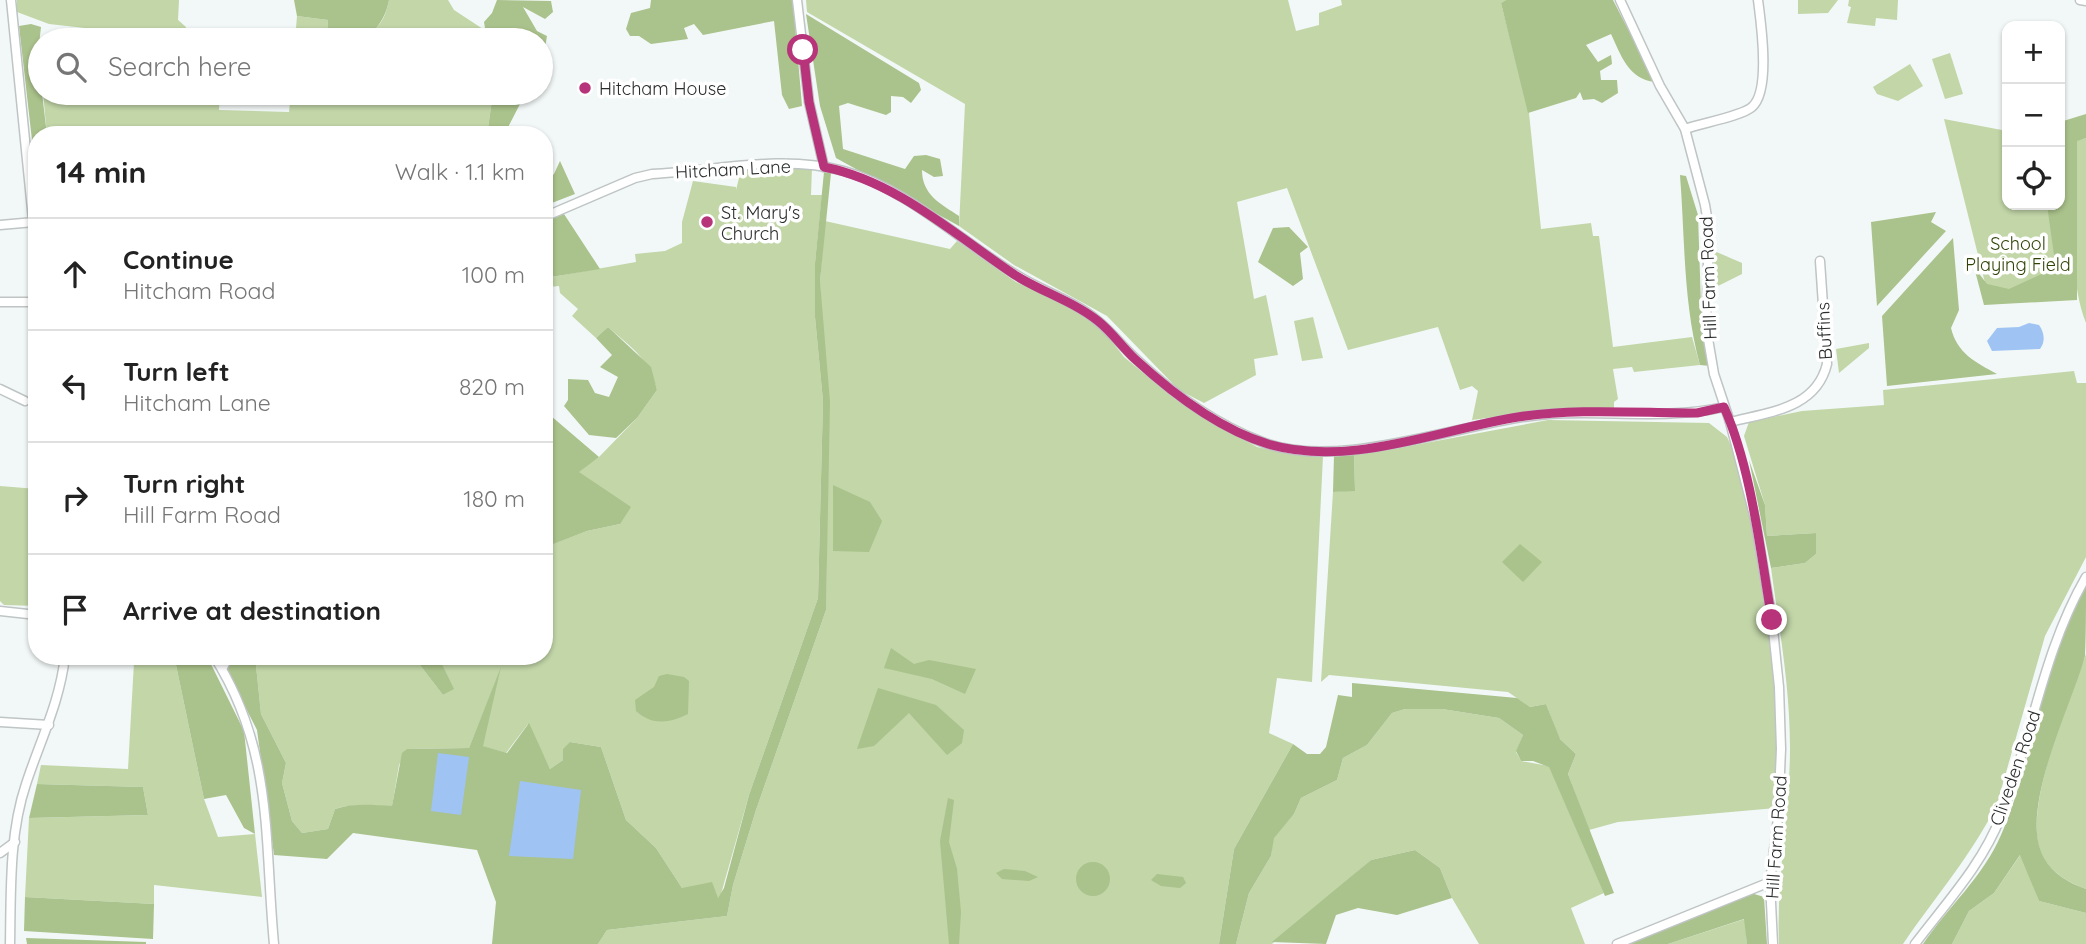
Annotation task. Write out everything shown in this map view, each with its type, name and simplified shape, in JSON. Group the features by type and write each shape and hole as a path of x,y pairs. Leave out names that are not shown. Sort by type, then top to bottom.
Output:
{"street":[{"path":"11,0 28,164"},
{"path":"797,0 809,102 824,167"},
{"name":"Hill Farm Road","path":"1620,0 1660,86 1685,130 1706,205 1709,229 1706,327 1724,407 1755,519 1772,620 1779,687 1779,804 1770,882 1773,944"},
{"path":"1685,130 1740,113 1753,107 1760,96 1762,40 1758,0"},
{"path":"2080,0 2086,1"},
{"name":"Hitcham Lane","path":"553,213 635,178 652,174 712,171 764,164 824,167 845,171 877,184 954,232 1018,277 1077,306 1099,322 1134,358 1175,393 1228,425 1272,445 1336,451 1368,448 1518,417 1697,413 1724,407"},
{"path":"0,225 28,223"},
{"name":"Buffins","path":"1730,422 1802,400 1814,393 1823,380 1827,365 1820,261"},
{"path":"0,302 28,302"},
{"path":"0,389 25,401"},
{"name":"Cliveden Road","path":"1915,944 1969,874 2000,817 2055,639 2086,577"},
{"path":"0,611 28,614"},
{"path":"10,944 13,860 25,786 50,725 64,665"},
{"path":"220,665 256,752 266,805 267,868 274,944"},
{"path":"222,669 224,665"},
{"path":"0,722 50,725"},
{"path":"13,860 0,854 15,842"},
{"path":"1617,944 1770,882"}],"green space":[{"path":"17,0 179,0 178,20 186,27 85,28 49,24 17,12"},
{"path":"294,0 389,0 376,28 327,28 328,20 297,16"},
{"path":"389,0 448,0 454,10 481,28 375,28 385,15"},
{"path":"497,0 551,1 553,12 545,19 523,7 535,28 485,28 484,22 492,13"},
{"path":"651,0 793,0 802,106 789,109 782,95 774,21 703,35 694,24 684,28 688,39 651,44 639,36 630,36 626,29 631,13 650,8"},
{"path":"806,0 1288,0 1296,31 1319,25 1319,13 1342,5 1341,0 1506,0 1501,3 1529,113 1541,229 1591,223 1593,236 1599,236 1613,347 1692,337 1700,365 1634,372 1632,367 1613,369 1618,399 1614,402 1614,410 1526,413 1472,420 1478,391 1472,386 1460,390 1438,327 1348,350 1287,188 1237,202 1254,299 1266,295 1278,355 1254,359 1256,375 1204,403 1179,390 1107,316 1014,265 959,226 965,104 807,12"},
{"path":"1506,0 1613,0 1655,82 1632,71 1622,58 1611,34 1586,45 1598,62 1611,55 1612,64 1600,71 1601,80 1617,80 1618,93 1602,103 1594,99 1583,100 1580,92 1576,98 1528,113 1501,3"},
{"path":"1798,0 1838,0 1828,13 1798,14"},
{"path":"1849,0 1898,0 1897,20 1876,18 1875,26 1847,23 1851,7 1848,6"},
{"path":"806,14 919,83 921,90 911,103 903,97 891,96 891,112 886,115 848,103 839,106 843,149 905,169 914,156 926,155 940,159 943,176 934,177 922,170 923,179 934,198 959,216 959,226 836,158 820,106"},
{"path":"297,16 328,20 327,28 296,28"},
{"path":"31,24 41,27 28,28 28,105 19,26"},
{"path":"1950,53 1963,94 1945,99 1932,59"},
{"path":"1910,64 1923,86 1898,101 1877,94 1873,87"},
{"path":"28,105 43,105 46,126 30,126"},
{"path":"44,105 219,105 219,110 289,112 290,105 491,105 488,126 46,126"},
{"path":"491,105 519,105 509,126 488,126"},
{"path":"2086,114 2086,138 2077,141 2077,300 1984,305 1974,267 1987,284 2009,289 2046,272 2055,262 2048,210 2065,210 2065,120"},
{"name":"School Playing Field","path":"1944,119 2002,130 2002,210 2048,210 2065,285 1989,299"},
{"path":"2086,138 2086,323 2076,281 2073,233 2077,140"},
{"path":"560,161 575,194 553,203 554,174"},
{"path":"764,166 812,167 811,195 822,195 815,263 815,317 823,401 818,598 749,795 721,894 718,898 682,888 656,848 626,820 601,747 570,742 563,760 550,769 528,724 506,753 482,746 499,674 469,748 407,749 399,765 392,807 356,805 335,809 328,829 302,833 292,821 282,783 286,763 261,714 256,665 420,665 443,695 453,689 442,665 553,665 553,544 587,531 620,524 578,471 599,457 637,418 657,390 644,361 608,327 596,338 572,316 578,309 560,293 559,286 553,287 553,277 636,262 635,254 665,251 682,243 682,222 693,181 736,187 736,190 741,170"},
{"path":"824,172 831,173 820,281 830,402 826,610 756,810 733,885 727,916 607,930 598,944 492,944 496,902 477,850 353,833 327,859 274,855 257,730 226,669 228,665 256,665 261,714 286,763 282,783 292,821 302,833 328,829 335,809 356,805 392,806 402,753 407,749 469,748 501,667 483,746 507,753 529,723 550,769 563,760 563,749 570,742 601,747 626,820 656,848 682,888 712,882 718,898 724,888 749,795 818,598 823,401 815,317 815,263"},
{"path":"1680,175 1686,176 1698,215 1702,335 1710,366 1700,365 1690,318"},
{"path":"1936,212 1931,222 1946,231 1877,306 1871,222"},
{"path":"564,214 600,269 553,277 553,218"},
{"path":"825,221 950,249 957,241 1016,282 1067,305 1103,330 1124,357 1175,399 1257,447 1289,454 1323,456 1312,682 1277,678 1269,733 1293,744 1234,849 1219,944 598,944 607,930 727,916 733,885 756,810 826,610 827,493 820,281"},
{"path":"1289,227 1308,247 1300,253 1303,279 1293,286 1258,262 1273,228"},
{"path":"1953,238 1959,310 1951,328 1958,344 1968,356 1997,374 1887,386 1882,316"},
{"path":"1712,250 1742,263 1742,274 1712,289 1710,288"},
{"path":"1313,317 1323,358 1302,361 1294,321"},
{"path":"608,327 651,367 657,390 637,418 616,438 589,435 564,406 568,400 568,379 588,380 595,393 609,397 618,377 600,367 612,355 596,338"},
{"path":"1869,343 1869,348 1839,373 1836,349"},
{"path":"2074,371 2077,383 2086,383 2086,557 2045,636 1997,804 1965,858 1903,944 1779,944 1779,895 1788,797 1790,725 1771,568 1805,563 1816,554 1816,533 1767,536 1765,505 1744,436 1749,422 1802,411 1884,405 1883,390"},
{"path":"553,418 599,457 579,472 631,507 620,524 587,531 553,544"},
{"path":"1548,420 1709,423 1727,437 1738,461 1765,583 1776,706 1776,808 1618,822 1589,830 1568,774 1576,754 1559,738 1546,704 1530,707 1508,692 1329,675 1321,682 1333,492 1355,490 1354,452 1388,450"},
{"path":"1354,452 1355,491 1333,492 1334,455"},
{"path":"1749,460 1765,505 1767,536 1816,533 1816,554 1805,563 1771,568"},
{"path":"833,485 870,502 882,521 869,552 833,551"},
{"path":"0,486 28,488 28,606 4,605 0,601"},
{"path":"1520,544 1542,562 1523,582 1502,562"},
{"path":"2086,587 2085,656 2042,786 2037,814 2037,838 2044,858 2052,869 2086,889 2086,913 2039,901 2020,855 1994,893 1969,911 1952,944 1923,944 1985,865 2001,835 2023,773 2059,646"},
{"path":"891,648 914,664 929,660 976,669 965,694 932,679 884,668"},
{"path":"2086,654 2086,889 2056,873 2043,857 2037,838 2037,813 2050,756"},
{"path":"134,665 176,665 204,799 218,837 255,834 262,897 154,885 154,904 25,897 29,818 148,815 143,787 37,784 41,765 128,769"},
{"path":"176,665 211,665 244,731 255,834 244,828 226,795 204,799"},
{"path":"420,665 442,665 454,689 443,695"},
{"path":"667,674 684,677 689,681 688,714 661,722 642,716 636,711 635,700 654,687 659,676"},
{"path":"1352,683 1517,698 1530,707 1546,704 1560,739 1576,754 1568,774 1614,893 1605,896 1549,767 1533,761 1521,761 1516,751 1523,735 1499,718 1442,709 1405,709 1392,713 1367,745 1343,758 1337,780 1301,798 1294,814 1274,838 1271,856 1249,893 1236,944 1219,944 1234,849 1293,744 1307,754 1320,754 1326,747 1338,695 1352,697"},
{"path":"878,688 936,705 964,730 962,743 947,755 909,713 874,746 857,749"},
{"path":"1405,709 1442,709 1499,718 1523,735 1516,752 1521,761 1549,766 1604,893 1571,908 1585,944 1479,944 1452,898 1440,868 1415,850 1371,860 1272,944 1236,944 1249,893 1271,856 1273,838 1294,814 1301,798 1337,780 1343,758 1367,745 1392,713"},
{"path":"37,784 143,787 148,815 29,818"},
{"path":"948,798 954,800 949,842 957,869 961,912 959,944 949,944 940,841"},
{"path":"1415,850 1440,868 1452,898 1397,915 1358,908 1336,915 1326,944 1272,942 1371,860"},
{"path":"2021,854 2039,901 2086,913 2086,944 1952,944 1969,911 1994,893"},
{"path":"1093,862 1105,867 1110,879 1105,891 1093,896 1081,891 1076,879 1081,867"},
{"path":"1004,869 1025,871 1038,877 1029,881 1002,879 996,873"},
{"path":"1157,874 1183,877 1186,883 1180,888 1161,886 1151,880"},
{"path":"1751,893 1764,897 1767,944 1747,944 1744,919 1668,944 1629,944"},
{"path":"25,897 154,904 153,939 24,931"},
{"path":"1745,919 1747,944 1668,944"},
{"path":"26,938 146,942 146,944 27,944"}],"water":[{"path":"2029,323 2039,325 2042,331 2044,340 2040,349 1992,351 1987,341 1997,328 2019,327"},
{"path":"438,753 469,757 461,815 431,811"},
{"path":"520,781 581,790 573,859 509,856"}],"place":[{"name":"Hitcham House","path":"585,88"},
{"name":"St. Mary's Church","path":"707,222"}],"route":[{"path":"803,50 809,102 824,167 845,171 877,184 954,232 1018,277 1077,306 1099,322 1134,358 1175,393 1261,442 1282,447 1336,451 1389,445 1518,417 1551,414 1697,413 1724,407 1755,519 1772,620"}]}
